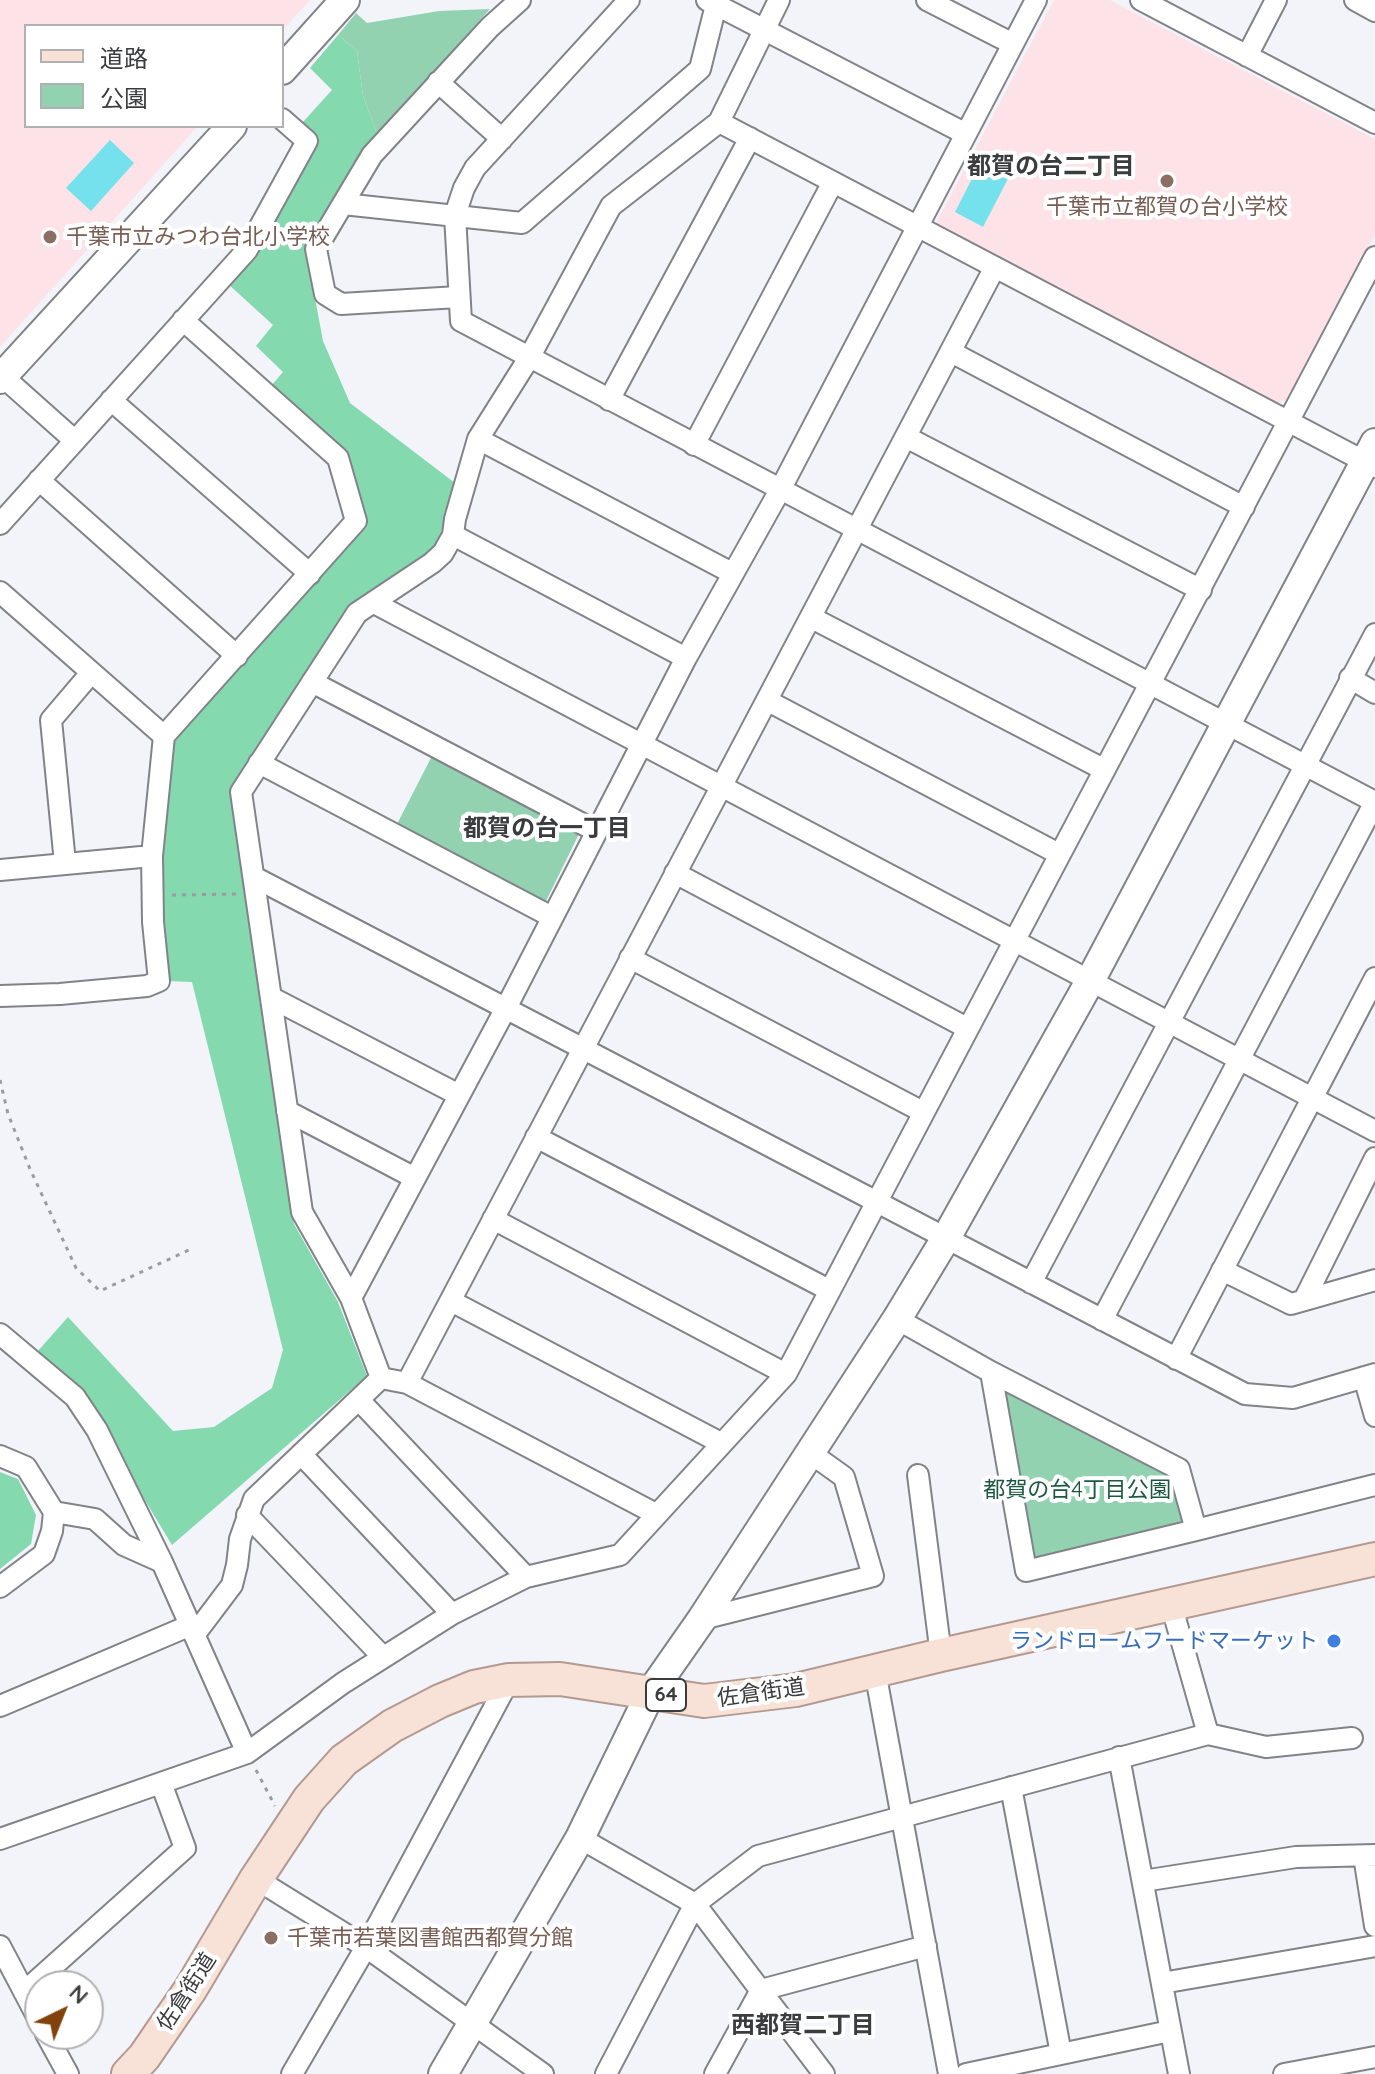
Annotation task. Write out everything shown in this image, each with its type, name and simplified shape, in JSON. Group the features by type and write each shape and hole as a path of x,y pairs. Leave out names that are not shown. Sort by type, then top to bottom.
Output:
{"main road":[{"name":"佐倉街道","path":"128,2074 144,2057 190,1990 256,1879 309,1799 344,1760 392,1726 440,1701 474,1687 509,1680 560,1679 704,1701 745,1698 796,1690 1375,1559"}],"street":[{"path":"284,68 345,0"},
{"path":"458,297 341,304 325,294 316,249 372,155 490,27 520,0"},
{"path":"629,0 475,168 464,188 455,215 461,321 1375,802 1102,1320"},
{"path":"381,1378 351,1298 302,1212 241,792 357,613 443,553 453,535 478,439 529,358 611,206 719,122 779,0"},
{"path":"927,0 1013,44"},
{"path":"351,1298 506,1008 686,658 780,490 1036,0"},
{"path":"1141,0 1375,123"},
{"path":"1247,56 1276,0"},
{"path":"1355,0 1375,11"},
{"path":"343,204 522,223 700,69 711,2 966,134"},
{"path":"438,82 502,139"},
{"path":"0,524 247,250 307,141 284,121"},
{"path":"443,2074 580,1838 651,1692 897,1319 946,1238 1090,981 1226,723 1372,457 1289,421 719,122"},
{"path":"74,440 1,376 230,128"},
{"path":"609,400 750,138"},
{"path":"694,445 833,182"},
{"path":"0,1839 247,1753 383,1657 452,1614 526,1577 620,1555 786,1374 1375,257"},
{"path":"407,1383 995,267"},
{"path":"0,996 147,986 159,981 152,856 164,736 356,521 338,458 183,320"},
{"path":"951,352 1244,507"},
{"path":"111,400 310,574"},
{"path":"906,437 1201,590"},
{"path":"478,439 732,573"},
{"path":"39,480 237,656"},
{"path":"453,535 686,658"},
{"path":"0,592 164,736"},
{"path":"374,603 1375,1131"},
{"path":"812,618 1103,769"},
{"path":"1031,1283 1375,634"},
{"path":"65,863 51,720 91,673"},
{"path":"1350,678 1375,693"},
{"path":"312,682 596,831"},
{"path":"768,701 1059,854"},
{"path":"259,763 552,917"},
{"path":"0,870 152,856"},
{"path":"675,873 967,1028"},
{"path":"255,885 584,1047 1245,1394 1293,1398 1369,1376 1375,1416"},
{"path":"630,958 923,1112"},
{"path":"1176,1359 1375,978"},
{"path":"272,998 459,1095"},
{"path":"287,1111 415,1178"},
{"path":"536,1137 829,1290"},
{"path":"1304,1300 1375,1158"},
{"path":"493,1219 786,1374"},
{"path":"1222,1270 1291,1304 1375,1280"},
{"path":"451,1301 721,1443"},
{"path":"897,1319 991,1372 1179,1469 1196,1530"},
{"path":"0,1334 75,1397 97,1430 162,1562 247,1753"},
{"path":"991,1372 1026,1571 1375,1485"},
{"path":"381,1378 407,1383 656,1514"},
{"path":"0,1706 193,1630 232,1585 247,1515 254,1499 381,1378"},
{"path":"359,1400 526,1577"},
{"path":"702,1619 873,1576 844,1477 809,1452"},
{"path":"301,1454 452,1614"},
{"path":"0,1456 26,1467 54,1512 52,1531 44,1554 0,1587"},
{"path":"918,1475 941,1655"},
{"path":"54,1512 95,1519 124,1545 162,1562"},
{"path":"247,1515 383,1657"},
{"path":"1171,1604 1208,1734"},
{"path":"875,1671 949,2074"},
{"path":"292,2074 366,1947 509,1680"},
{"path":"606,2074 695,1904 758,1856 1208,1734 1266,1747 1352,1738"},
{"path":"1119,1757 1179,2074"},
{"path":"49,1970 185,1848 161,1783"},
{"path":"1011,1787 1061,2054"},
{"path":"580,1838 695,1904 824,2074"},
{"path":"1143,1881 1296,1857 1370,1855 1375,1926"},
{"path":"256,1879 366,1947 538,2072"},
{"path":"0,1946 24,1992"},
{"path":"715,2074 761,1990 926,1946"},
{"path":"1162,1983 1375,1946"},
{"path":"966,2074 1170,2031"},
{"path":"55,2050 68,2074"},
{"path":"1286,2074 1375,2057"}],"path":[{"path":"153,895 255,885"},
{"path":"0,1080 8,1114 30,1169 76,1268 100,1291 189,1250"},
{"path":"247,1753 289,1830"}],"shaded area":[{"name":"千葉市立みつわ台北小学校","path":"0,0 310,0 284,29 284,24 24,24 24,128 196,128 0,347"},
{"name":"千葉市立都賀の台小学校","path":"1054,0 1110,0 1375,139 1375,235 1288,399 1278,403 936,223"}],"green space":[{"path":"490,9 377,134 363,96 357,51 338,35 356,13 367,23 439,11"},
{"path":"338,35 357,51 363,96 377,134 353,165 306,250 323,341 350,403 455,483 437,547 352,608 230,790 294,1224 338,1302 367,1376 172,1545 82,1396 37,1352 68,1317 173,1431 214,1427 272,1388 283,1350 192,982 166,981 159,857 171,741 364,523 346,453 271,386 283,372 256,346 273,325 227,283 253,254 316,137 302,123 332,90 310,68"},
{"path":"433,754 580,832 544,905 395,828"},
{"name":"都賀の台4丁目公園","path":"1012,1389 1173,1474 1182,1518 1178,1528 1039,1559 1028,1551 999,1395"},
{"path":"0,1472 18,1479 36,1515 31,1544 0,1569"}],"water":[{"path":"110,140 134,163 91,211 66,188"},
{"path":"983,157 1012,171 983,227 955,212"}],"place":[{"name":"千葉市立都賀の台小学校","path":"1167,181"},
{"name":"千葉市立みつわ台北小学校","path":"50,237"},
{"name":"ランドロームフードマーケット","path":"1334,1641"},
{"name":"千葉市若葉図書館西都賀分館","path":"271,1938"}],"district":[{"name":"都賀の台二丁目","path":"1051,167"},
{"name":"都賀の台一丁目","path":"547,829"},
{"name":"西都賀二丁目","path":"803,2026"}]}
